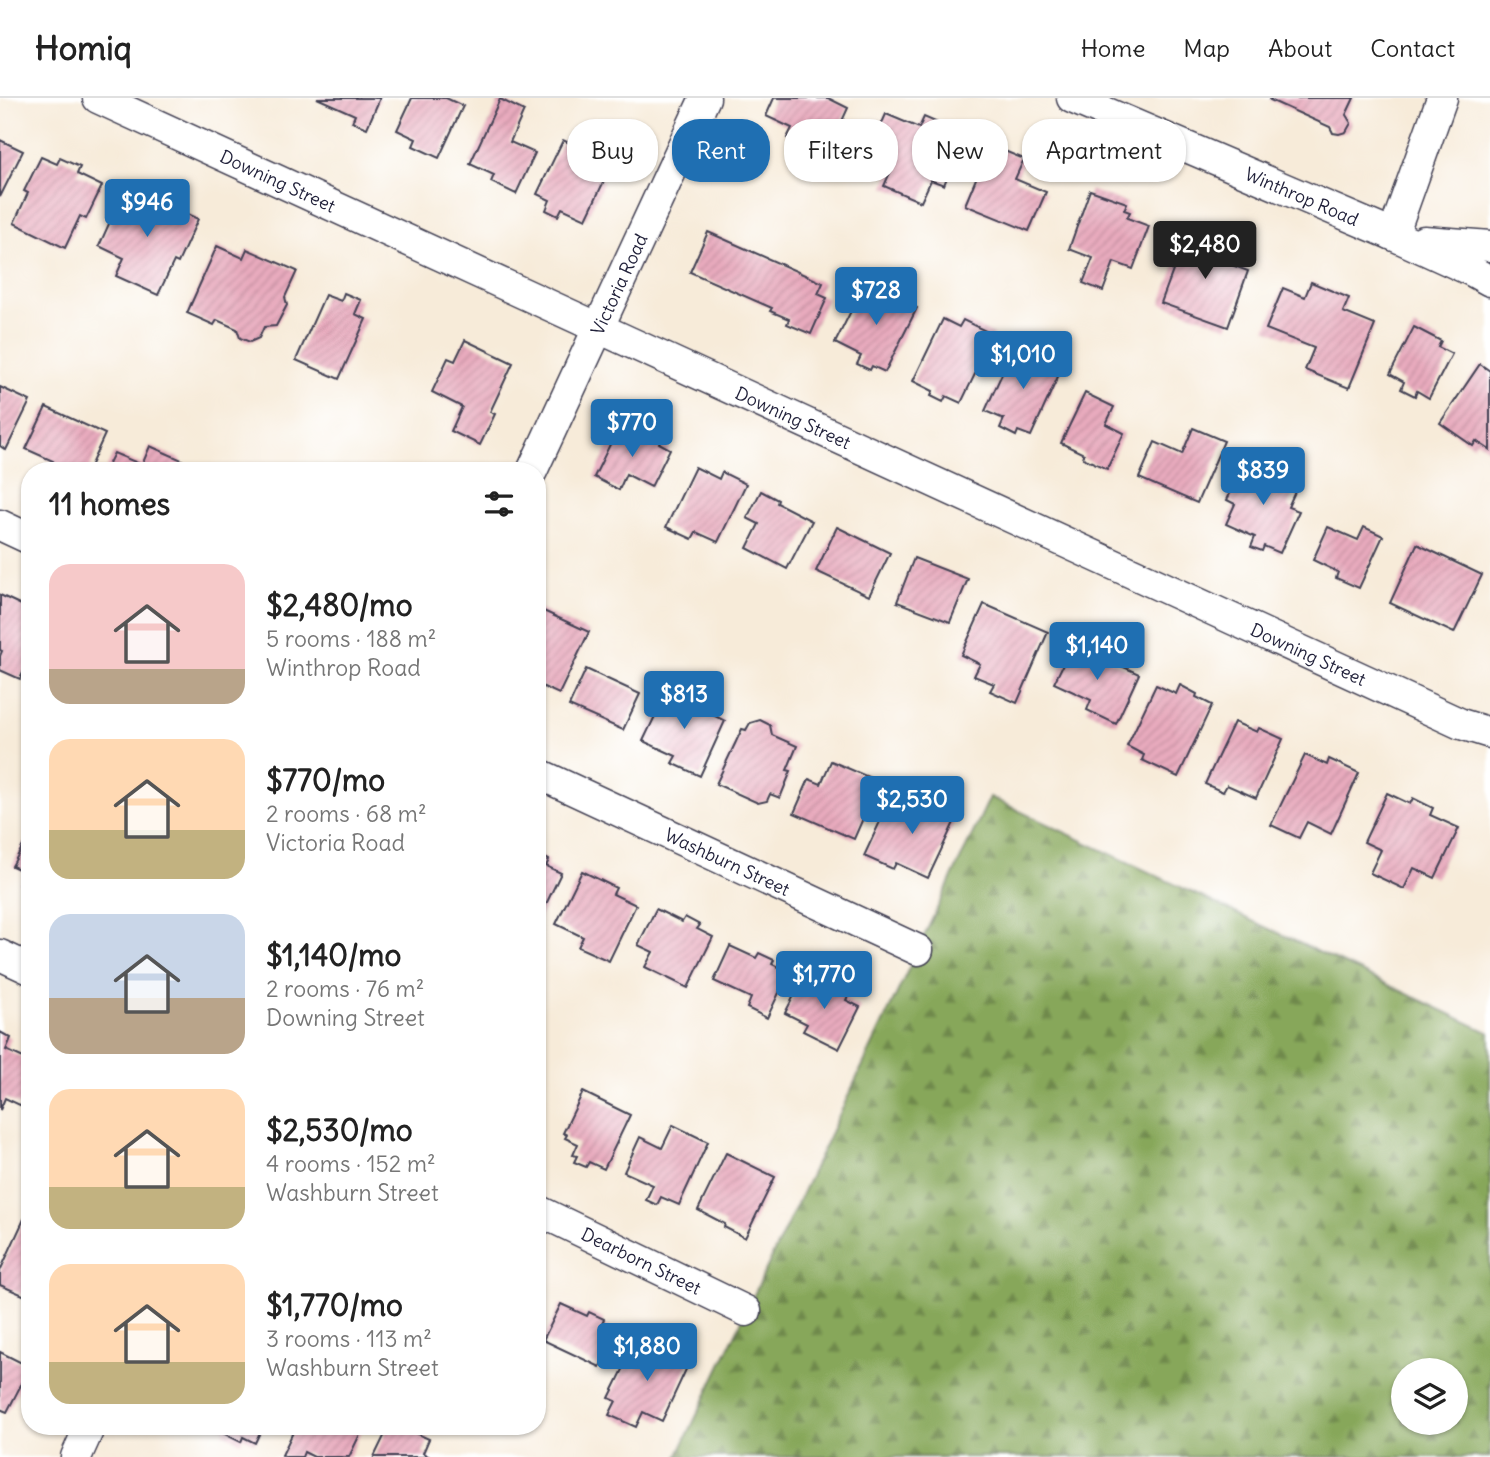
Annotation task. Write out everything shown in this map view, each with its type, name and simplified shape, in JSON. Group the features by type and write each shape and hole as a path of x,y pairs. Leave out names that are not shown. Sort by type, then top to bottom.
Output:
{"street":[{"name":"Downing Street","path":"98,98 1461,724 1490,733"},
{"name":"Victoria Road","path":"536,462 705,98"},
{"name":"Winthrop Road","path":"1072,98 1400,237 1490,281"},
{"path":"1443,98 1400,237 1490,246"},
{"path":"0,525 21,535"},
{"name":"Washburn Street","path":"546,777 918,950"},
{"path":"0,955 21,965"},
{"name":"Dearborn Street","path":"546,1214 746,1311"},
{"path":"76,1457 86,1435"}],"green space":[{"path":"990,797 1490,1033 1490,1457 677,1457"}],"building":[{"path":"317,98 380,98 367,128 352,122 355,115"},
{"path":"412,98 446,98 463,106 439,158 413,146 416,139 397,130"},
{"path":"774,98 828,98 848,108 843,119 784,119 784,124 766,116"},
{"path":"1354,98 1346,115 1351,123 1346,132 1333,133 1330,127 1270,100"},
{"path":"500,99 524,111 510,142 535,153 516,194 491,182 494,175 470,164"},
{"path":"886,114 898,119 884,119"},
{"path":"898,119 912,125 912,182 930,182 921,202 884,186 886,182 898,182"},
{"path":"0,140 23,151 0,197"},
{"path":"563,140 567,142 567,182 604,182 586,219 562,208 558,216 546,210 550,200 537,194"},
{"path":"1008,152 1022,158 1015,179 1046,192 1029,231 965,205 975,182 1008,182"},
{"path":"41,157 57,164 60,158 80,167 77,174 102,186 86,219 80,216 65,248 14,223 28,193 24,191"},
{"path":"126,186 198,219 178,263 174,261 158,295 116,276 124,258 99,246"},
{"path":"1090,190 1127,203 1124,210 1130,212 1127,218 1149,226 1133,269 1114,262 1103,291 1083,283 1093,258 1069,249"},
{"path":"708,232 823,283 818,294 827,298 811,334 787,324 789,319 770,311 772,308 690,272"},
{"path":"1187,233 1227,247 1224,256 1236,260 1234,266 1248,271 1228,327 1161,303"},
{"path":"217,246 243,258 247,249 297,271 285,297 287,305 276,326 264,327 259,338 250,342 240,338 237,329 217,320 214,325 187,313"},
{"path":"1311,282 1349,298 1343,312 1375,325 1349,388 1305,370 1314,348 1266,329 1283,288 1305,297"},
{"path":"865,283 917,308 885,372 872,366 870,370 857,364 861,356 835,343"},
{"path":"344,293 361,300 355,314 366,319 339,379 296,360 325,295 341,301"},
{"path":"943,319 959,327 963,320 994,335 961,403 946,396 943,402 931,396 933,391 913,381"},
{"path":"1414,327 1441,341 1438,347 1452,354 1429,398 1417,391 1415,396 1401,389 1404,382 1390,374"},
{"path":"465,340 513,363 490,412 495,414 480,445 451,431 462,407 432,392 448,358 455,361"},
{"path":"1016,343 1039,354 1037,359 1061,370 1031,436 1018,431 1016,436 1000,428 1004,419 985,411"},
{"path":"1480,364 1490,371 1490,450 1476,441 1473,446 1440,423"},
{"path":"0,387 30,401 6,450 0,446"},
{"path":"1085,393 1114,407 1106,424 1124,433 1107,469 1083,458 1084,454 1061,443"},
{"path":"46,407 105,434 92,462 53,462 26,449"},
{"path":"618,428 640,439 645,429 662,437 659,443 670,449 651,487 626,474 619,490 594,477"},
{"path":"1193,428 1224,441 1197,503 1139,478 1155,442 1182,454"},
{"path":"150,446 182,460 181,462 143,462"},
{"path":"114,453 135,462 110,462"},
{"path":"1244,463 1260,470 1261,466 1299,483 1288,507 1299,511 1280,553 1264,546 1262,551 1251,547 1255,537 1226,524 1235,504 1227,500"},
{"path":"695,467 719,479 722,472 746,484 718,542 696,532 692,539 666,527"},
{"path":"761,491 778,500 777,503 812,521 787,569 747,548 759,524 747,518"},
{"path":"837,527 890,553 869,596 816,571"},
{"path":"1328,527 1358,540 1364,527 1383,536 1359,588 1336,578 1338,572 1313,560"},
{"path":"1417,544 1482,575 1454,633 1390,603"},
{"path":"914,558 968,579 950,622 897,602"},
{"path":"0,595 21,605 20,679 0,670"},
{"path":"984,604 1048,632 1017,703 990,691 994,684 974,676 980,664 961,655"},
{"path":"546,612 589,632 559,694 546,688"},
{"path":"1073,644 1139,674 1116,724 1087,710 1091,700 1054,683"},
{"path":"586,669 640,694 623,730 569,706"},
{"path":"1156,685 1176,694 1180,685 1212,705 1178,777 1142,760 1144,755 1127,746"},
{"path":"669,687 693,699 691,704 725,721 700,776 672,763 676,756 643,741"},
{"path":"760,720 770,725 772,735 797,746 780,798 770,794 767,801 758,803 716,784 742,729 746,730 750,723"},
{"path":"1234,722 1257,732 1259,728 1283,739 1256,798 1227,785 1223,792 1205,784"},
{"path":"1305,755 1327,765 1329,759 1359,773 1331,834 1307,822 1299,838 1271,825"},
{"path":"831,761 873,779 862,804 868,807 854,839 794,813 809,779 821,784"},
{"path":"1387,793 1410,804 1413,798 1433,808 1430,815 1459,828 1435,878 1414,868 1404,889 1370,873 1381,850 1364,842"},
{"path":"901,796 922,806 925,799 958,814 928,878 896,863 893,869 864,856 884,813 891,816"},
{"path":"21,850 21,870 12,866"},
{"path":"546,866 561,873 546,904"},
{"path":"582,871 616,888 613,894 636,905 609,961 578,947 583,937 556,924"},
{"path":"656,909 682,922 685,917 700,925 697,929 713,937 688,988 645,967 653,952 638,945"},
{"path":"730,946 756,958 759,953 774,960 772,964 789,972 767,1018 747,1008 751,998 714,981"},
{"path":"803,978 829,991 834,982 851,990 846,1000 860,1007 839,1049 803,1031 807,1024 785,1013"},
{"path":"0,1032 11,1038 6,1050 21,1057 21,1106 5,1098 0,1110"},
{"path":"583,1092 630,1115 604,1169 589,1162 586,1167 574,1162 577,1156 573,1155 578,1144 565,1138 567,1135 563,1133"},
{"path":"673,1125 708,1142 679,1205 661,1197 657,1205 646,1200 653,1185 624,1172 640,1137 662,1148"},
{"path":"726,1153 775,1177 745,1238 698,1210"},
{"path":"21,1226 21,1294 0,1285 0,1271"},
{"path":"561,1304 587,1316 589,1312 604,1319 602,1324 617,1331 600,1367 546,1341 546,1334"},
{"path":"639,1337 657,1346 659,1342 677,1351 674,1356 689,1363 662,1421 643,1412 636,1427 609,1415 616,1401 609,1398"},
{"path":"0,1352 21,1362 21,1385 7,1412 0,1409"},
{"path":"227,1435 259,1435 255,1443 243,1437 241,1442"},
{"path":"292,1435 360,1435 349,1457 314,1457 304,1452 302,1457 282,1455"},
{"path":"385,1435 420,1435 429,1439 423,1453 430,1457 374,1457"}]}
